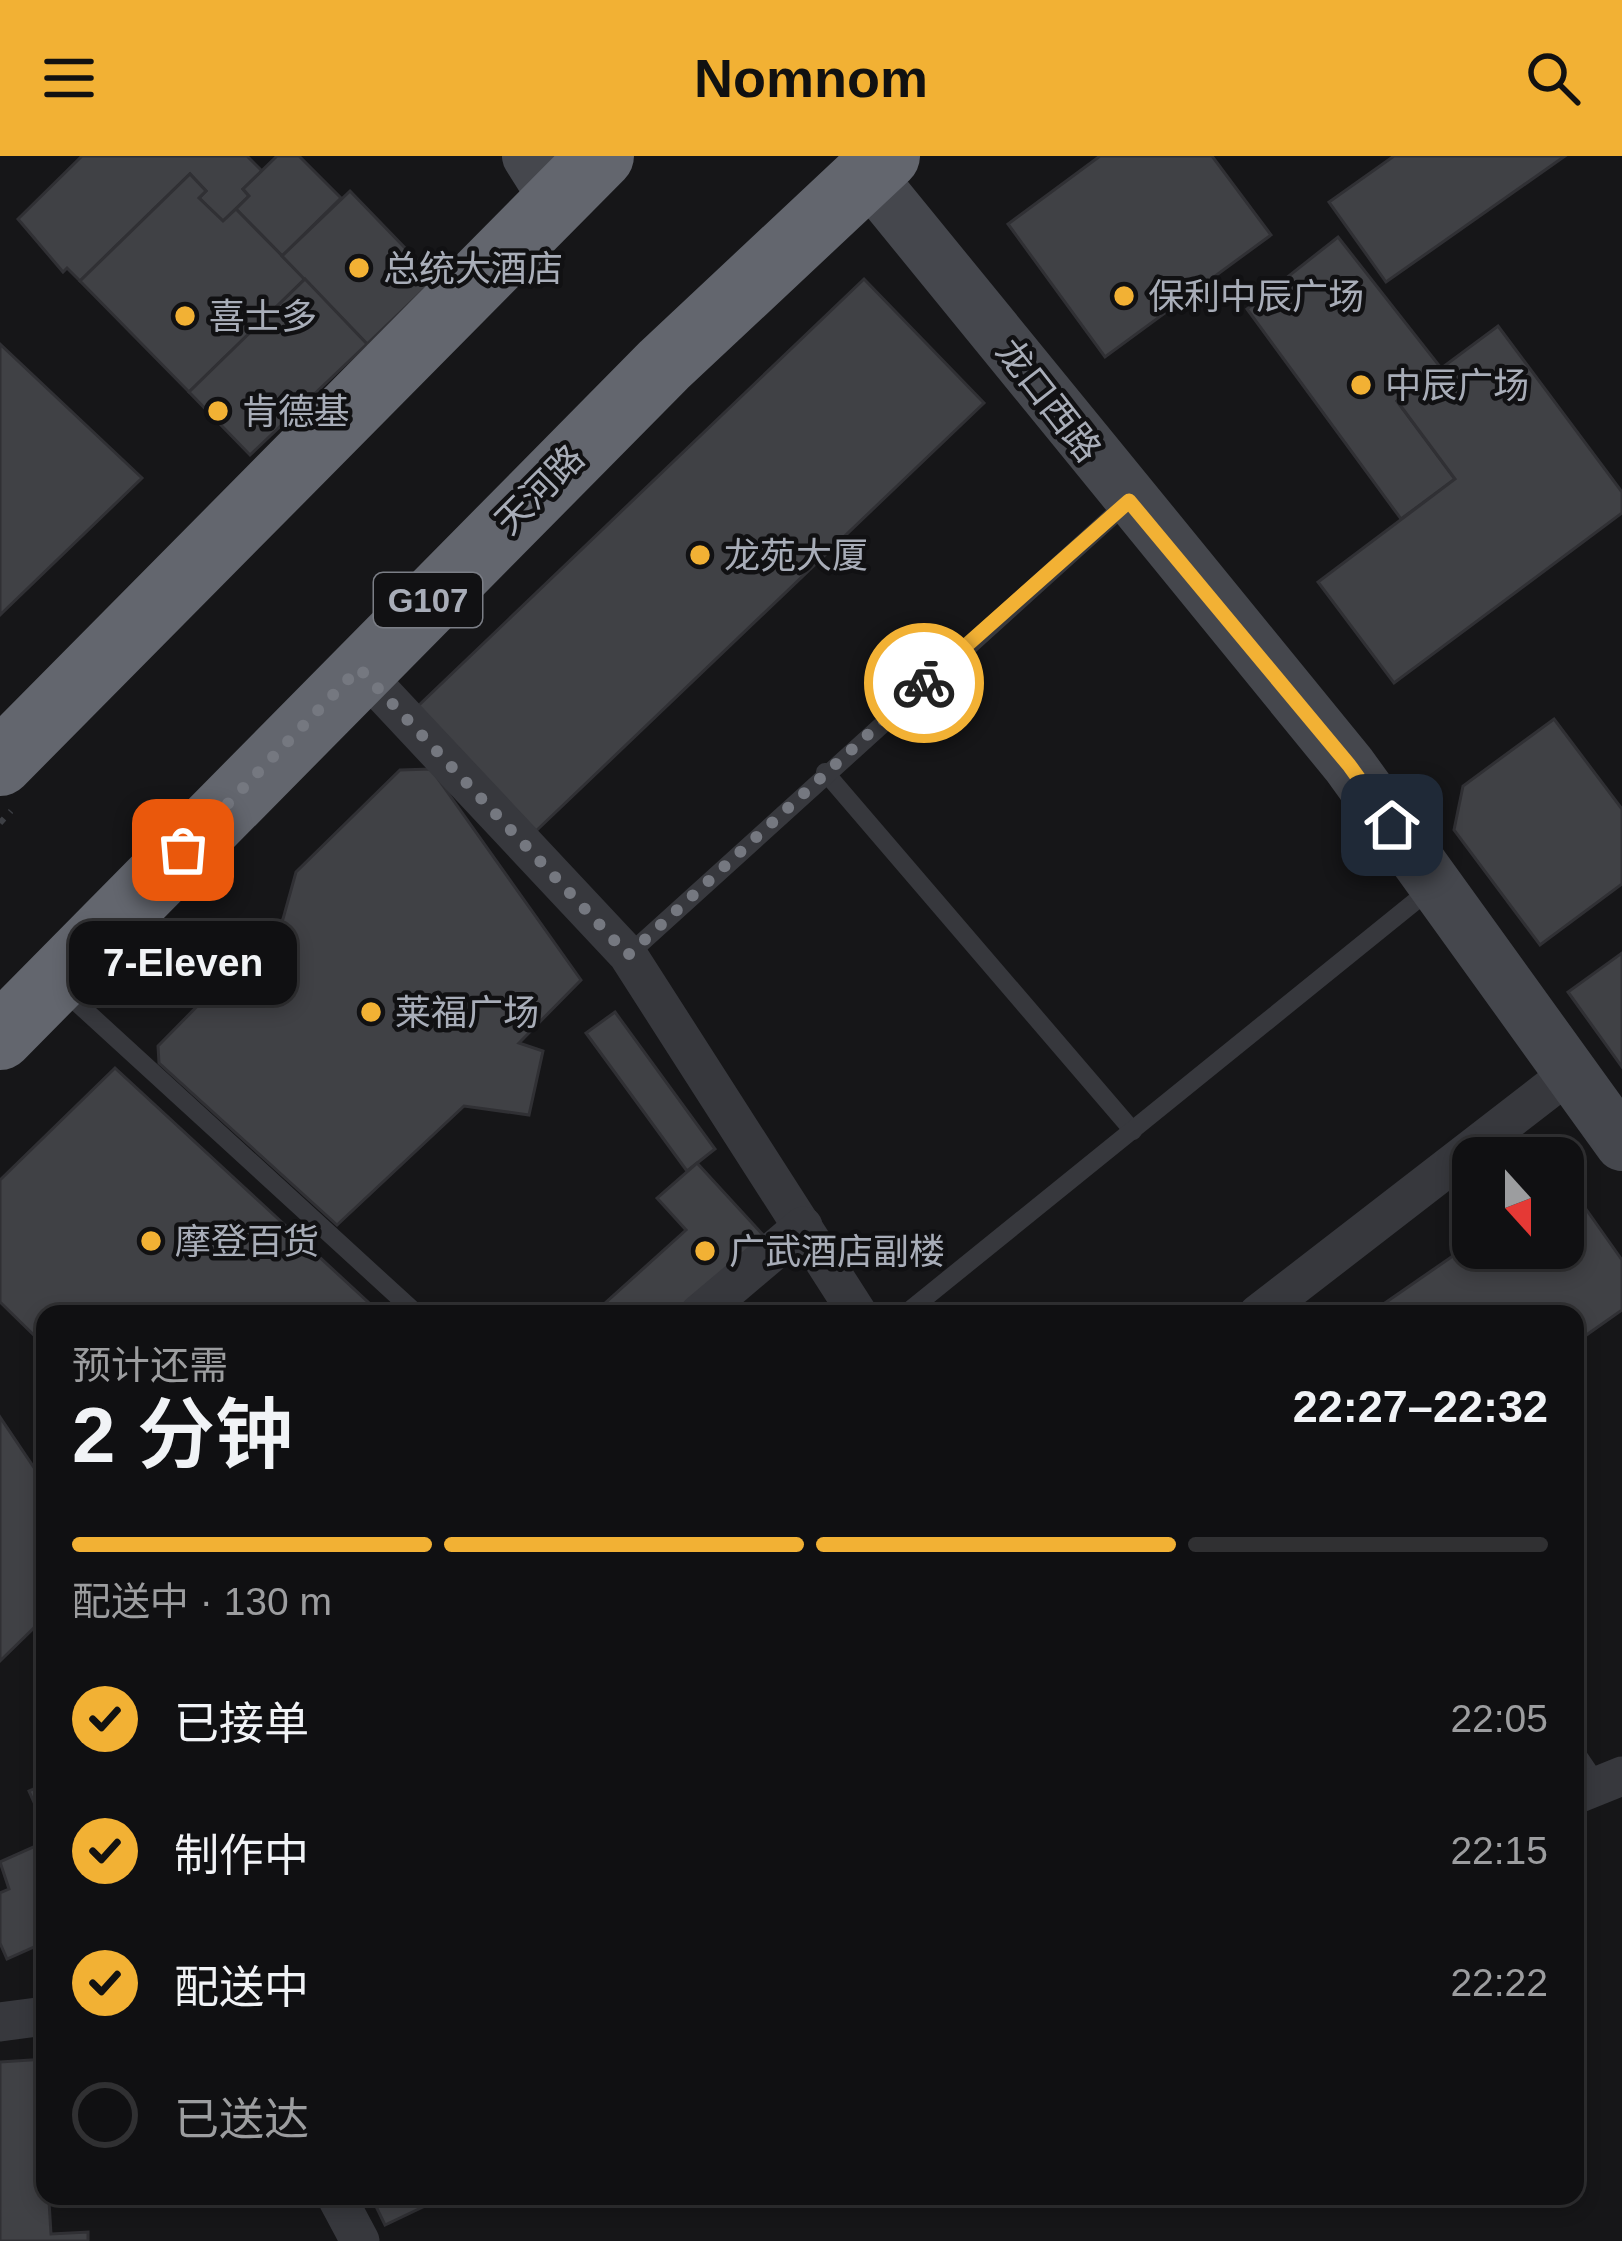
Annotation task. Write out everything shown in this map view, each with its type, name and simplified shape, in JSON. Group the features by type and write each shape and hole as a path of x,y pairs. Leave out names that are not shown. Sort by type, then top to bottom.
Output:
{"highway":[{"name":"天河路","path":"0,1037 359,668 876,164"},
{"path":"0,763 562,170"}],"street":[{"name":"龙口西路","path":"876,164 1129,501 1349,765 1622,1144"},
{"path":"359,668 628,955 852,1305"},
{"path":"1270,1305 1571,1072"},
{"path":"700,1305 803,1226"},
{"path":"0,2022 36,2016"},
{"path":"341,2205 360,2241"}],"lane":[{"path":"628,955 1129,501"},
{"path":"826,772 1132,1131"},
{"path":"916,1305 1434,886"},
{"path":"55,982 407,1305"}],"building":[{"path":"82,156 247,156 262,171 243,189 249,196 223,221 199,198 206,191 190,174 80,281 67,268 63,272 18,219"},
{"path":"277,156 299,156 341,198 282,256 236,209 249,196 243,189"},
{"name":"保利中辰广场","path":"1100,156 1212,156 1271,235 1105,357 1008,224"},
{"path":"1394,156 1565,156 1386,282 1329,202"},
{"path":"190,174 206,191 199,198 223,221 236,209 305,279 189,392 80,281"},
{"name":"总统大酒店","path":"350,191 435,279 367,344 282,256"},
{"name":"中辰广场","path":"1338,237 1441,368 1397,401 1455,479 1401,519 1247,309"},
{"path":"305,279 367,344 250,455 189,392"},
{"name":"龙苑大厦","path":"864,279 984,403 536,831 417,707"},
{"path":"1498,326 1622,492 1622,513 1394,683 1318,582 1455,479 1397,401"},
{"path":"0,344 142,478 0,615"},
{"path":"1554,719 1622,809 1622,884 1540,945 1454,830 1463,786"},
{"name":"莱福广场","path":"431,769 581,980 519,1043 543,1051 529,1115 464,1106 337,1225 159,1063 158,1046 283,919 296,872 400,770"},
{"path":"1622,953 1622,1067 1568,992"},
{"path":"615,1012 715,1149 687,1171 586,1033"},
{"name":"摩登百货","path":"115,1068 371,1305 36,1305 36,1337 0,1302 0,1180"},
{"name":"广武酒店副楼","path":"697,1163 764,1236 687,1305 603,1305 686,1230 657,1198"},
{"path":"1584,1206 1622,1260 1622,1310 1584,1337 1584,1305 1382,1305 1452,1257 1452,1269 1584,1269"},
{"path":"0,1417 36,1471 36,1626 0,1661"},
{"path":"36,1846 36,1946 7,1959 0,1943 0,1893 9,1889 0,1862"},
{"path":"36,2060 36,2205 49,2205 51,2234 88,2232 88,2241 0,2241 0,2062"},
{"path":"375,2205 427,2205 385,2225"}],"way so far":[{"path":"183,850 359,668 628,955 924,683"}],"place":[{"name":"总统大酒店","path":"359,268"},
{"name":"保利中辰广场","path":"1124,296"},
{"name":"喜士多","path":"185,316"},
{"name":"中辰广场","path":"1361,385"},
{"name":"肯德基","path":"218,411"},
{"name":"龙苑大厦","path":"700,555"},
{"name":"7-Eleven","path":"183,850"},
{"name":"莱福广场","path":"371,1012"},
{"name":"摩登百货","path":"151,1241"},
{"name":"广武酒店副楼","path":"705,1251"}],"route":[{"path":"924,683 1129,501 1349,765 1392,825"}]}
